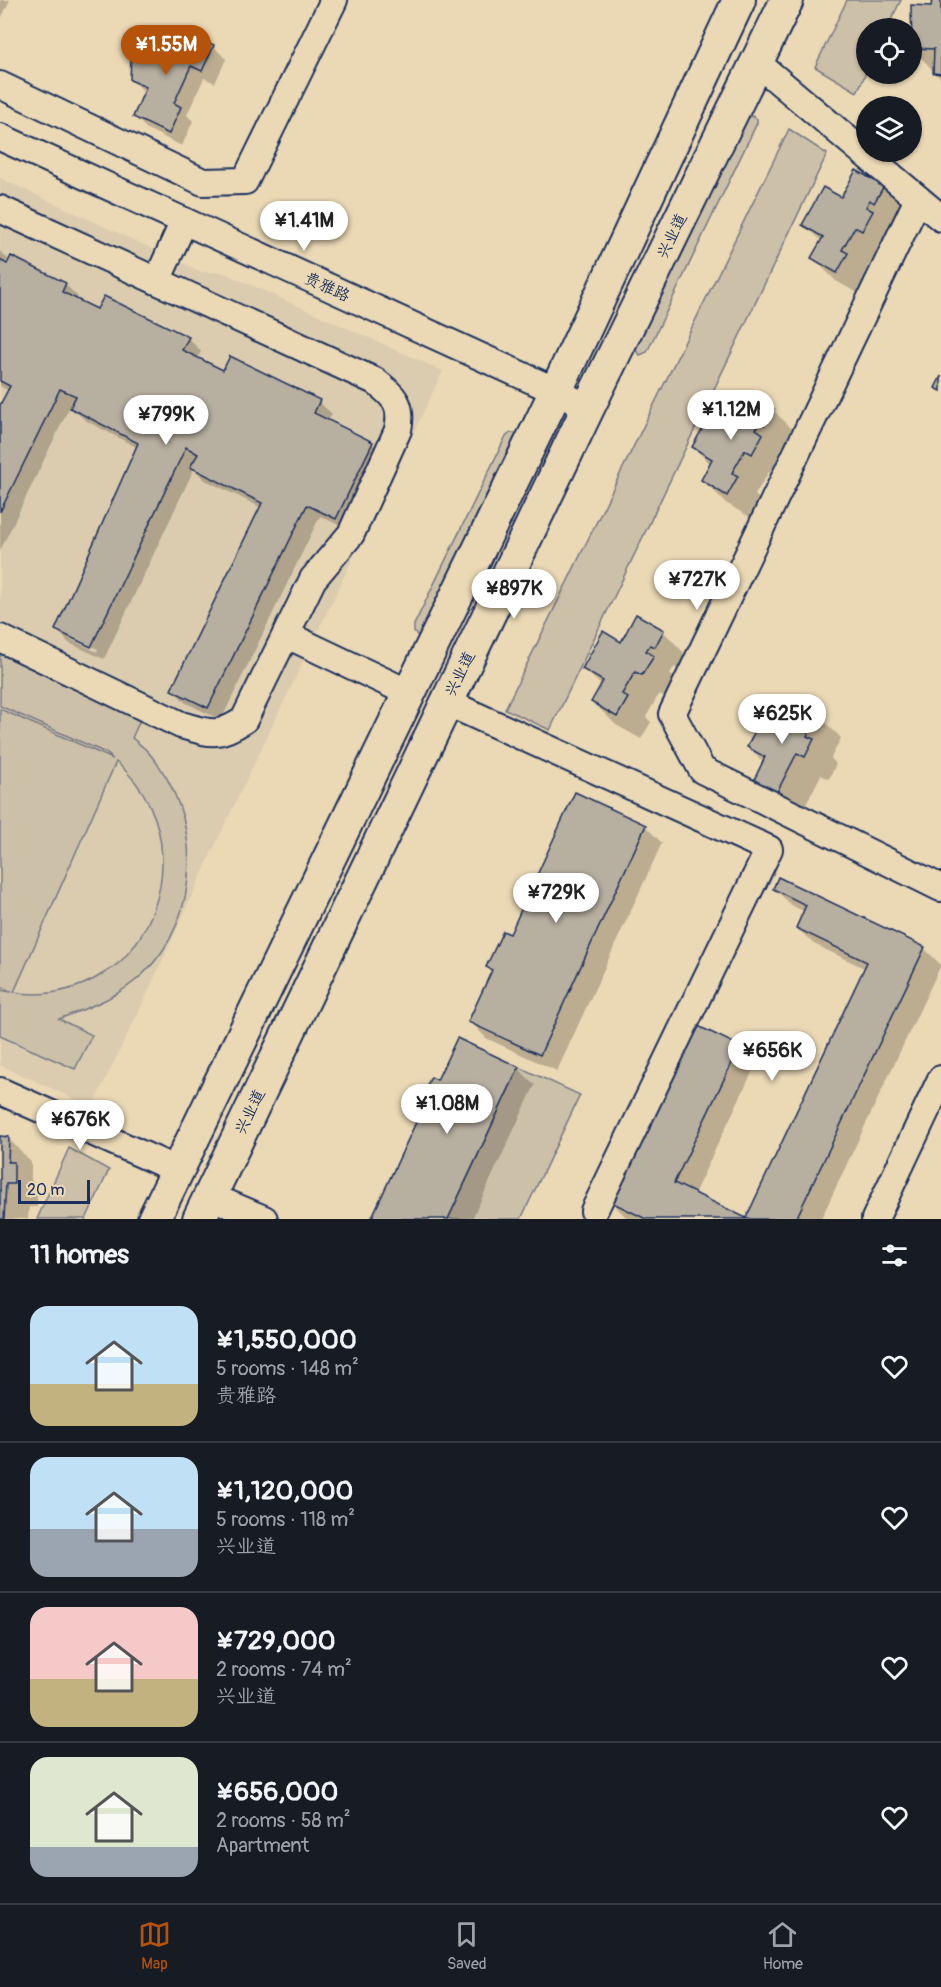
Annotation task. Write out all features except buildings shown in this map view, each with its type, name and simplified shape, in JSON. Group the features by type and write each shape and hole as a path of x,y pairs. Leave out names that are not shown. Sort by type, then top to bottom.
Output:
{"main road":[{"name":"兴业道","path":"204,1207 787,0"},
{"path":"154,1219 556,391 735,2"}],"street":[{"path":"0,85 203,182 245,181 334,0"},
{"path":"756,62 941,218"},
{"name":"贵雅路","path":"0,137 556,391 588,408"},
{"path":"918,199 672,714 702,770 941,888"},
{"path":"0,209 375,381 396,401 400,416 398,430 351,534 313,579 244,720 228,731 211,733 181,725 0,638"},
{"path":"157,281 184,221"},
{"path":"287,635 409,693"},
{"path":"446,702 769,849 594,1210"},
{"path":"874,1219 941,1079"},
{"path":"0,1091 177,1170"},
{"path":"204,1207 264,1219"}],"shaded area":[{"path":"847,0 901,0 892,18 856,18 856,84 861,84 857,92 815,67"},
{"path":"752,116 757,119 757,123 647,352 640,355 636,348 747,118"},
{"path":"789,129 827,154 550,730 505,709"},
{"path":"0,178 202,272 222,272 443,371 92,1107 0,1065"},
{"path":"510,433 515,433 518,437 423,635 418,636 414,632 414,625 505,438"},
{"path":"0,654 140,720 132,738 149,753 167,778 179,806 187,835 189,865 186,895 177,924 163,951 143,974 124,989 104,1001 59,1019 92,1035 75,1069 0,1036 0,990 12,992 0,986 0,709 113,759 106,753 0,706","holes":["116,762 136,782 150,806 159,831 162,858 160,885 153,911 141,936 117,964 85,983 45,994 14,992"]},
{"path":"519,1067 580,1095 521,1219 448,1219"},
{"path":"69,1148 109,1170 86,1219 37,1219"}]}
